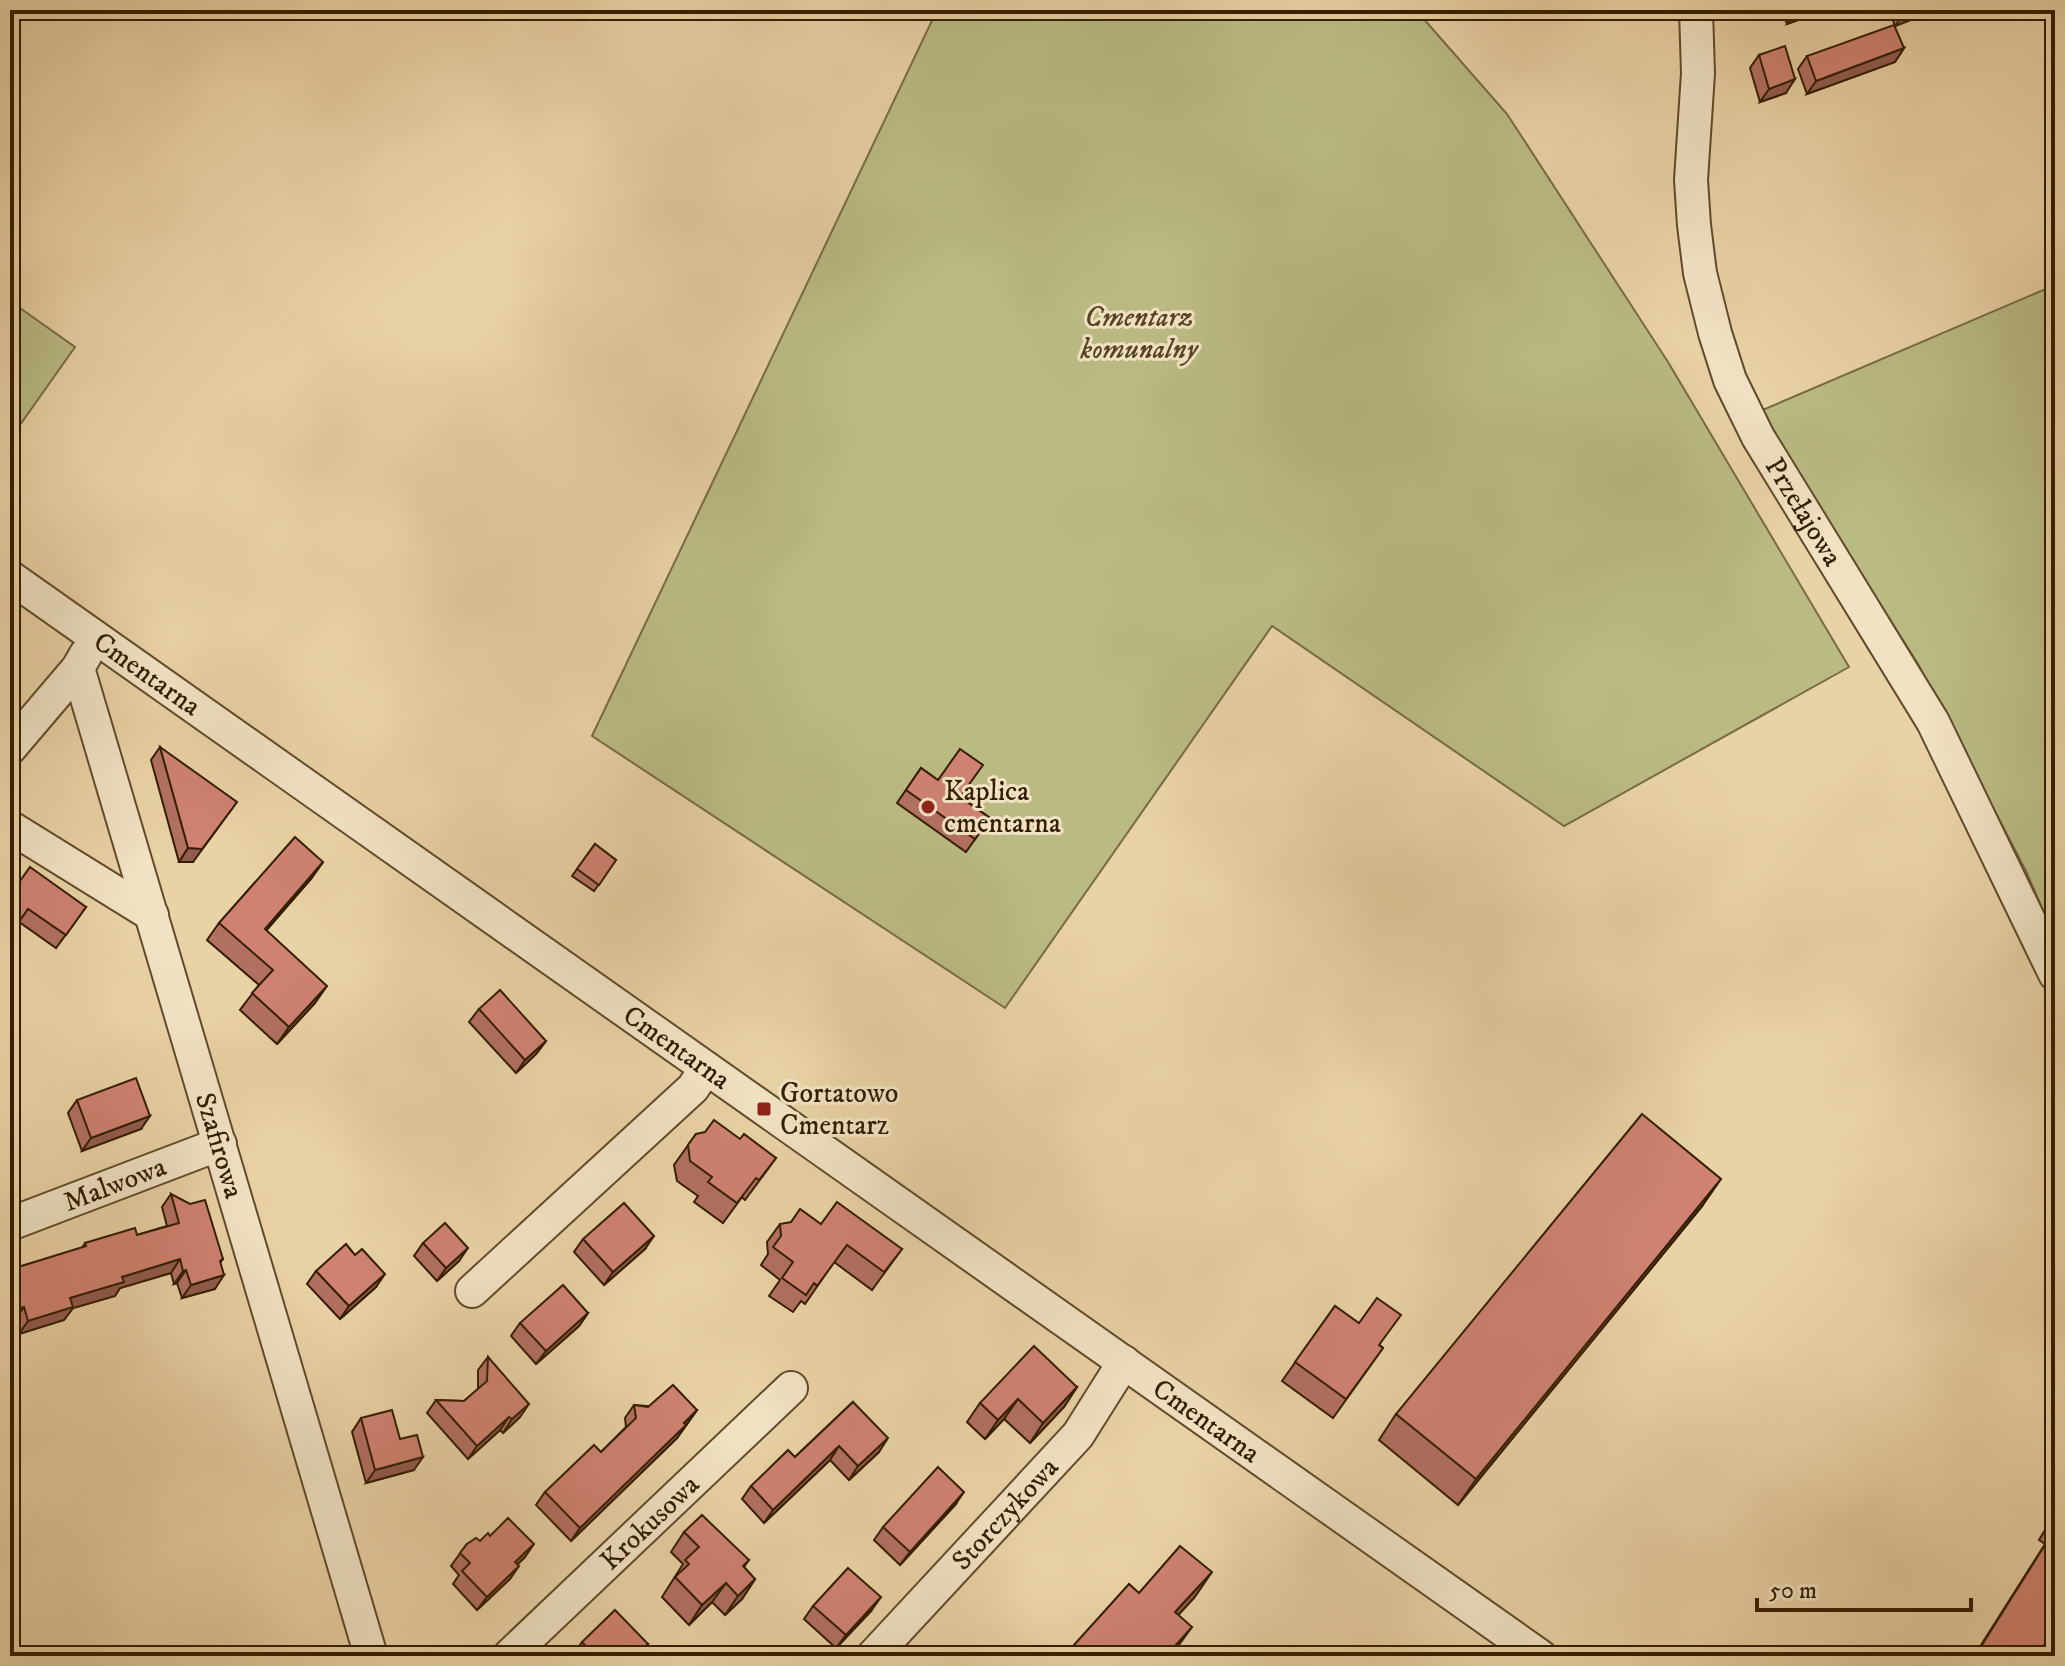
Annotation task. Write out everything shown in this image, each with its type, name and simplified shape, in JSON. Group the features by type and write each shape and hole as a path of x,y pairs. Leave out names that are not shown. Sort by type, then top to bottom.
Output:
{"street":[{"name":"Przełajowa","path":"1696,10 1698,73 1691,180 1694,225 1700,273 1730,380 1758,437 1933,722 2055,974"},
{"name":"Cmentarna","path":"10,577 1540,1656"},
{"path":"10,748 78,668 96,638"},
{"name":"Szafirowa","path":"78,668 371,1656"},
{"path":"10,827 152,915"},
{"path":"472,1291 693,1088 706,1068"},
{"name":"Malwowa","path":"10,1224 220,1144"},
{"name":"Storczykowa","path":"873,1656 1078,1435 1124,1362"},
{"name":"Krokusowa","path":"509,1656 791,1388"}],"green space":[{"name":"Cmentarz komunalny","path":"937,10 1416,10 1507,114 1668,362 1849,667 1564,826 1272,626 1005,1008 592,736"},
{"path":"2055,285 2055,938 2026,871 1918,664 1758,412"},
{"path":"10,301 75,347 10,439"}],"building":[{"path":"1896,10 1925,10 1900,19"},
{"path":"1894,25 1904,48 1816,81 1807,56"},
{"path":"1785,46 1795,79 1769,89 1759,55"},
{"path":"160,747 237,802 202,849 188,848"},
{"path":"960,749 983,765 960,797 990,818 975,839 906,790 921,768 938,780"},
{"path":"295,837 323,862 265,929 327,986 289,1027 252,993 273,970 219,923"},
{"path":"595,844 616,860 599,885 577,869"},
{"path":"30,867 86,907 66,935 28,909 14,929 10,926 10,895"},
{"path":"500,990 546,1041 525,1060 479,1009"},
{"path":"136,1078 150,1116 91,1138 77,1100"},
{"path":"1642,1114 1721,1179 1476,1479 1396,1414"},
{"path":"714,1120 740,1139 744,1134 776,1158 737,1203 708,1182 712,1177 690,1161 688,1145 696,1134 705,1132"},
{"path":"171,1194 190,1204 205,1200 223,1259 220,1261 224,1275 191,1285 180,1259 122,1277 124,1282 70,1298 73,1307 28,1321 24,1307 10,1311 12,1269 135,1228 137,1235 179,1223"},
{"path":"837,1202 902,1249 884,1272 847,1245 817,1286 814,1283 806,1295 782,1278 793,1262 773,1247 781,1236 780,1224 791,1222 800,1209 821,1224"},
{"path":"624,1203 654,1236 613,1272 583,1239"},
{"path":"445,1223 468,1248 446,1268 423,1243"},
{"path":"346,1244 355,1255 362,1249 385,1274 349,1306 316,1271"},
{"path":"563,1285 588,1313 546,1351 520,1323"},
{"path":"1377,1298 1401,1315 1379,1345 1383,1348 1346,1399 1295,1362 1335,1306 1359,1323"},
{"path":"1034,1346 1077,1387 1043,1423 1018,1399 998,1420 980,1403"},
{"path":"488,1357 529,1404 512,1419 509,1417 477,1446 436,1400 464,1401 487,1381"},
{"path":"673,1385 697,1410 684,1423 686,1425 580,1528 545,1492 594,1445 601,1452 636,1418 634,1405 648,1407"},
{"path":"10,1389 17,1411 10,1413"},
{"path":"853,1402 888,1438 858,1466 839,1446 773,1510 751,1486 788,1450 795,1457"},
{"path":"392,1410 400,1439 417,1435 423,1457 375,1470 361,1418"},
{"path":"938,1467 964,1492 910,1552 883,1527"},
{"path":"702,1515 749,1560 743,1566 755,1579 738,1596 726,1583 702,1605 675,1577 689,1564 685,1560 699,1547 684,1532"},
{"path":"508,1518 534,1544 515,1562 519,1566 487,1597 462,1571 470,1563 460,1553 476,1538 480,1541 488,1533 490,1536"},
{"path":"2055,1529 2055,1628 2037,1656 1975,1656"},
{"path":"1180,1546 1212,1572 1175,1612 1192,1627 1166,1656 1064,1656 1129,1584 1139,1593"},
{"path":"848,1568 881,1597 846,1635 813,1606"},
{"path":"615,1610 648,1644 636,1656 592,1656 582,1642"},
{"path":"781,1649 790,1656 774,1656"}],"place":[{"name":"Kaplica cmentarna","path":"928,807"},
{"name":"Gortatowo Cmentarz","path":"764,1109"}]}
